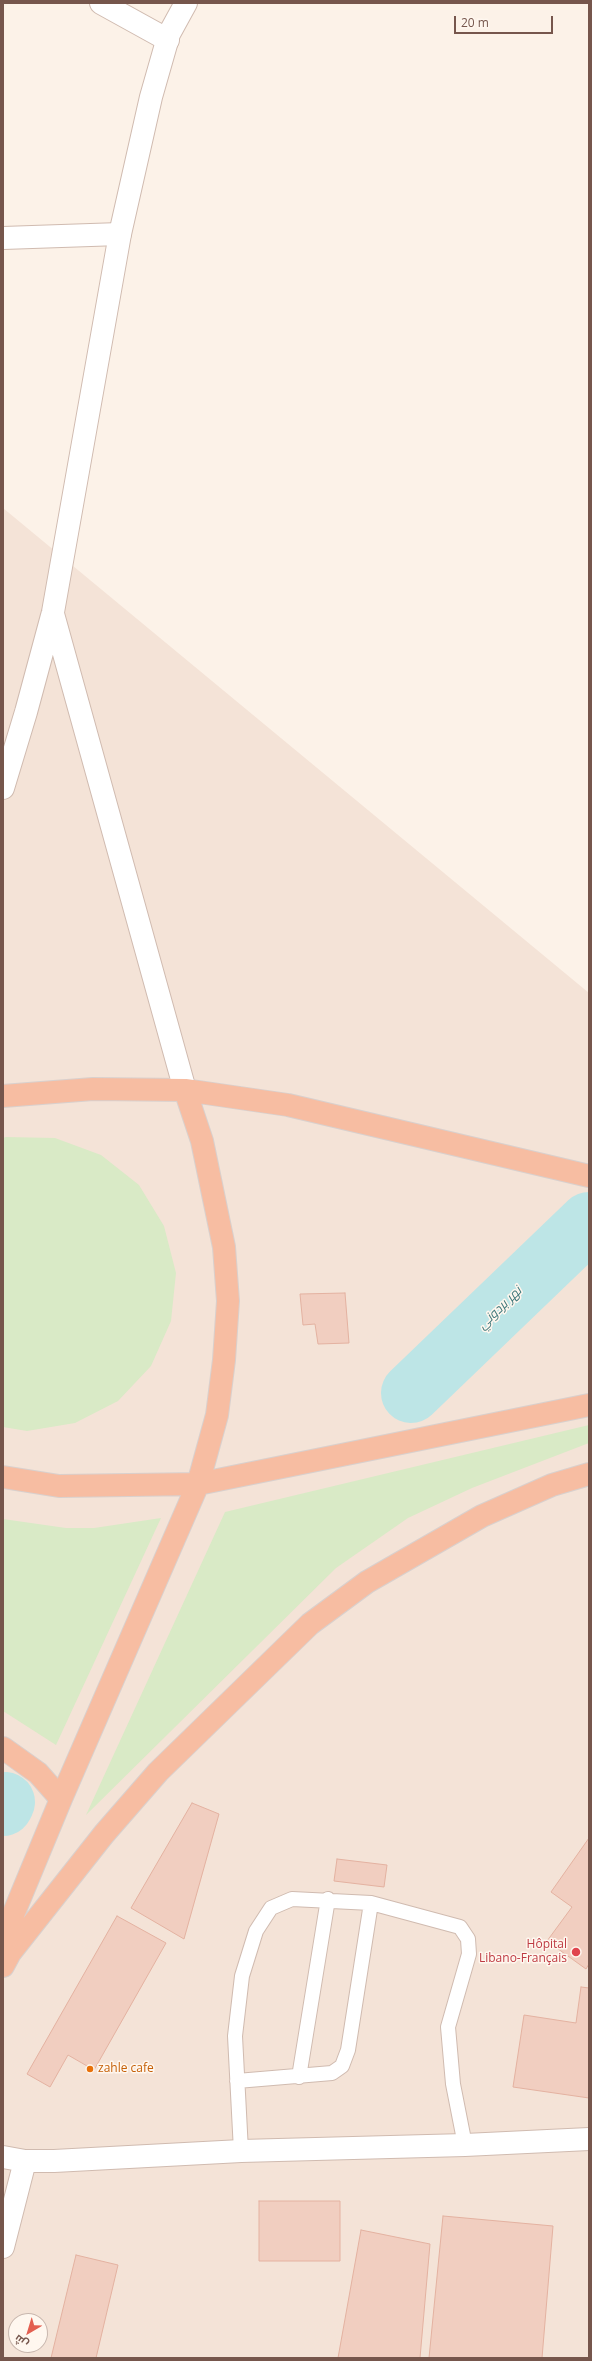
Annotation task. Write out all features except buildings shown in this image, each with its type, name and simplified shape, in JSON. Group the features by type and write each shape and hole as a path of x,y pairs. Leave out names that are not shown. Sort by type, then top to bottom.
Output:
{"highway":[{"path":"3,1096 93,1089 185,1090 288,1105 589,1176"},
{"path":"3,1940 61,1799 198,1484 217,1414 224,1360 228,1301 224,1247 202,1141 185,1090"},
{"path":"3,1477 59,1486 198,1484 589,1405"},
{"path":"3,1966 10,1953 104,1834 158,1772 310,1624 367,1582 482,1516 552,1485 589,1474"},
{"path":"3,1748 38,1773 61,1799"}],"street":[{"path":"101,3 168,40"},
{"path":"3,788 26,712 53,612 120,234 150,97 168,40 186,3"},
{"path":"3,238 120,234"},
{"path":"53,612 185,1090"},
{"path":"3,2247 9,2157 109,2159 241,2152 465,2146 589,2139"}],"lane":[{"path":"241,2152 235,2036 242,1976 256,1932 271,1908 292,1899 328,1899 371,1903 460,1927 468,1939 469,1954 448,2027 453,2084 465,2146"},
{"path":"299,2076 328,1899"},
{"path":"237,2081 332,2073 337,2071 345,2060 371,1903"}],"shaded area":[{"path":"3,508 589,993 589,2358 3,2358"}],"green space":[{"path":"3,1138 55,1138 101,1155 139,1185 164,1226 176,1273 171,1321 151,1366 118,1401 75,1423 27,1431 3,1427"},
{"path":"589,1425 589,1443 472,1488 408,1518 336,1568 86,1815 225,1512"},
{"path":"161,1518 56,1745 3,1711 3,1519 66,1528 94,1528"}],"waterway":[{"name":"نهر بردوني","path":"411,1393 589,1222"},
{"name":"نهر بردوني","path":"3,1806 5,1802"}],"place":[{"name":"Hôpital Libano-Français","path":"576,1952"},
{"name":"zahle cafe","path":"90,2069"}]}
